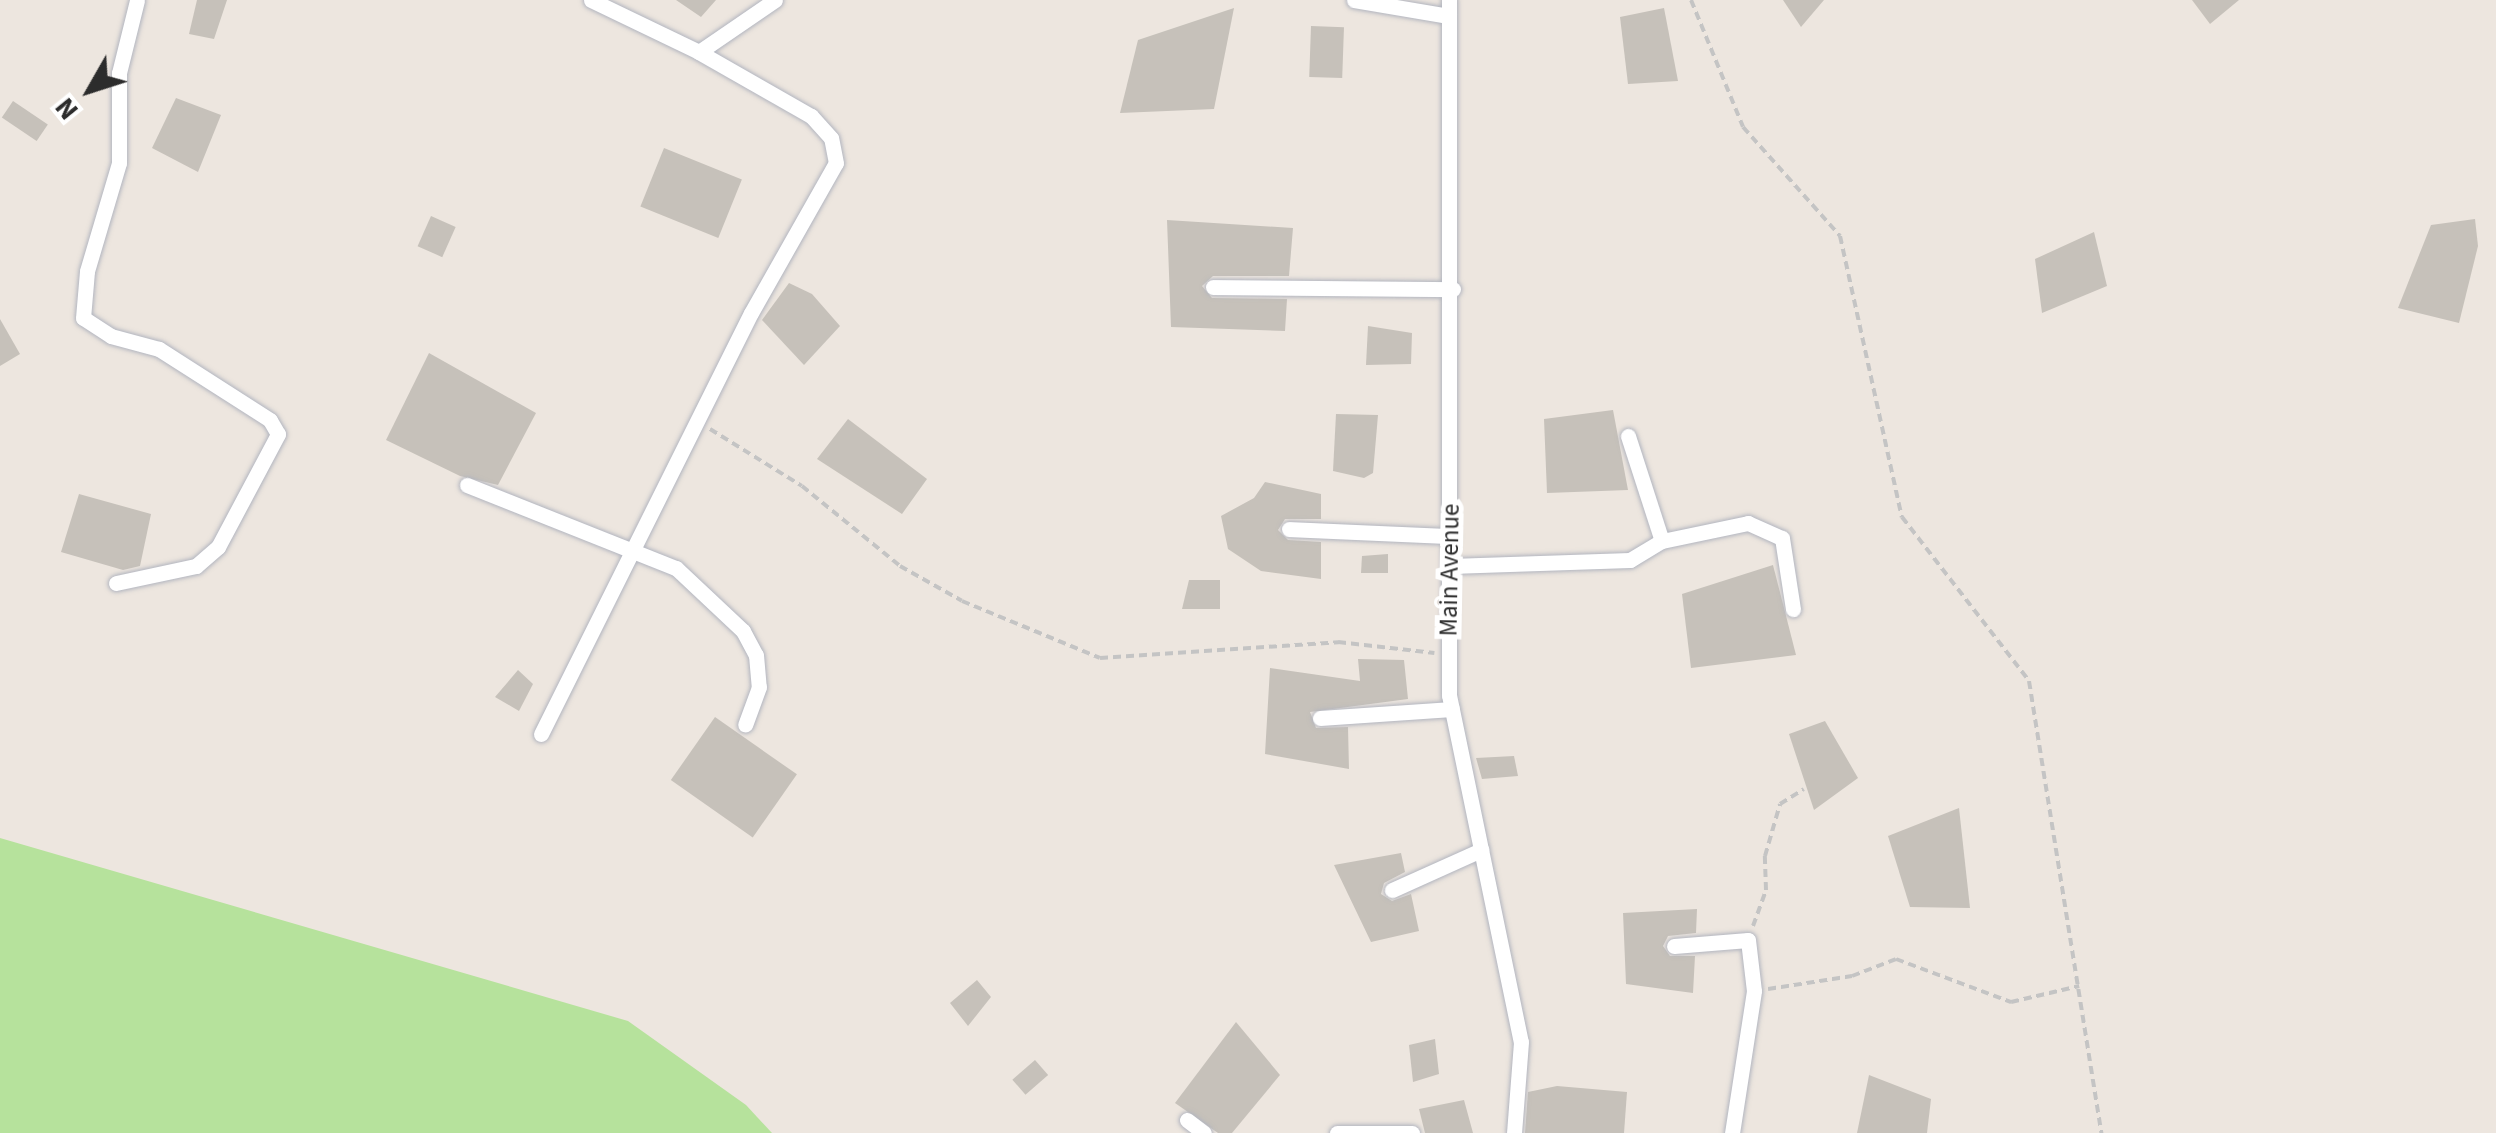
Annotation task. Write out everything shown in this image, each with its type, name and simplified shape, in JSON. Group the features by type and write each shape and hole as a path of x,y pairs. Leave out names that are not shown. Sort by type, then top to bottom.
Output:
{"street":[{"path":"116,583 196,566 218,546 278,434 270,420 159,348 111,336 84,318 87,271 119,162 119,73 136,0"},
{"path":"541,734 630,548 836,163 831,138 811,116 700,52 591,0"},
{"path":"700,52 774,0"},
{"path":"1354,0 1449,8"},
{"name":"Main Avenue","path":"1449,8 1452,708 1522,1042 1514,1133"},
{"path":"1213,286 1453,289"},
{"path":"1628,436 1662,541"},
{"path":"467,485 570,531 630,548 676,568 743,630 756,654 758,688 744,725"},
{"path":"1450,566 1630,560 1662,541 1748,522 1782,538 1792,609"},
{"path":"1289,529 1451,536"},
{"path":"1320,718 1452,708"},
{"path":"1392,890 1481,850"},
{"path":"1674,946 1748,940 1754,991 1732,1133"},
{"path":"1187,1120 1204,1133"},
{"path":"1337,1133 1412,1133"}],"path":[{"path":"1691,0 1743,127 1840,236 1902,517 2029,682 2101,1133"},
{"path":"698,421 802,486 900,566 962,601 1100,658 1338,642 1449,654"},
{"path":"1748,940 1766,890 1765,856 1780,804 1804,789"},
{"path":"1754,991 1852,976 1896,958 2011,1002 2080,986"}],"green space":[{"path":"0,838 628,1021 746,1105 772,1133 0,1133"}],"building":[{"path":"197,0 227,0 214,39 189,34"},
{"path":"676,0 716,0 701,17"},
{"path":"1783,0 1824,0 1801,27"},
{"path":"2192,0 2239,0 2210,24"},
{"path":"1234,8 1214,109 1120,113 1138,40"},
{"path":"1664,8 1678,81 1628,84 1620,17"},
{"path":"1311,26 1344,27 1342,78 1309,77"},
{"path":"176,98 221,115 198,172 152,148"},
{"path":"13,101 48,124 37,141 2,118"},
{"path":"664,148 742,179 718,238 640,206"},
{"path":"431,216 456,227 442,257 418,246"},
{"path":"2475,219 2478,246 2459,323 2398,308 2431,225"},
{"path":"1167,220 1293,228 1289,276 1213,276 1202,286 1212,298 1287,299 1285,331 1171,327"},
{"path":"2094,232 2107,286 2042,313 2035,259"},
{"path":"789,283 812,294 840,326 804,365 762,320"},
{"path":"0,319 20,354 0,366"},
{"path":"1368,326 1412,333 1411,364 1366,365"},
{"path":"429,353 536,413 498,485 460,476 386,440"},
{"path":"1613,410 1628,490 1547,493 1544,419"},
{"path":"1336,414 1378,415 1373,473 1364,478 1333,471"},
{"path":"848,419 927,479 902,514 817,459"},
{"path":"1265,482 1321,494 1321,519 1285,519 1278,530 1288,540 1321,542 1321,579 1261,571 1228,549 1221,516 1254,498"},
{"path":"79,494 151,514 140,566 123,570 61,552"},
{"path":"1388,554 1388,573 1361,573 1362,556"},
{"path":"1773,565 1796,655 1691,668 1682,594"},
{"path":"1189,580 1220,580 1220,609 1182,609"},
{"path":"1358,659 1404,660 1408,699 1310,712 1316,728 1348,727 1349,769 1265,754 1270,668 1360,681"},
{"path":"518,670 533,684 519,711 495,697"},
{"path":"715,717 797,774 753,837 671,780"},
{"path":"1825,721 1858,778 1814,810 1789,734"},
{"path":"1514,756 1518,776 1482,779 1476,758"},
{"path":"1959,808 1970,908 1910,907 1888,836"},
{"path":"1401,853 1405,872 1384,883 1381,894 1392,901 1411,894 1419,931 1371,942 1334,865"},
{"path":"1697,909 1696,933 1668,936 1663,946 1670,956 1695,956 1693,993 1626,984 1623,913"},
{"path":"977,980 991,997 968,1026 950,1003"},
{"path":"1236,1022 1280,1075 1232,1133 1218,1133 1175,1103"},
{"path":"1435,1039 1439,1074 1413,1082 1409,1045"},
{"path":"1035,1060 1048,1075 1025,1095 1012,1080"},
{"path":"1869,1075 1931,1099 1927,1133 1857,1133"},
{"path":"1557,1086 1627,1092 1624,1133 1525,1133 1528,1092"},
{"path":"1464,1100 1473,1133 1425,1133 1419,1109"}]}
